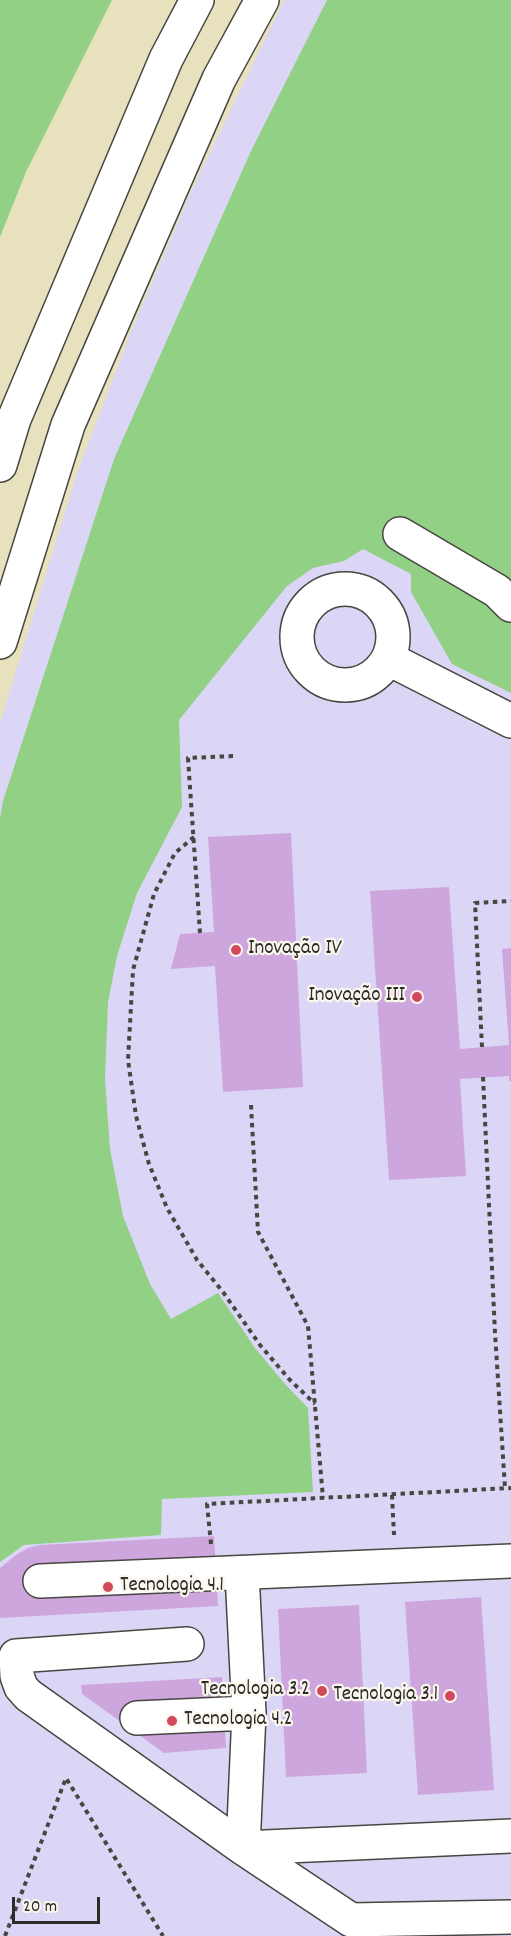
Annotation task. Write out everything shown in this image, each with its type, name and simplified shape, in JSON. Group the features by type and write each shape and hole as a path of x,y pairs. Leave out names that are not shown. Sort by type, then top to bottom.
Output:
{"main road":[{"path":"0,465 14,419 166,59 197,0"},
{"path":"0,642 68,425 219,79 262,0"},
{"path":"400,534 497,591 511,605"},
{"path":"389,659 511,721"},
{"path":"40,1581 511,1561"},
{"path":"242,1573 249,1713 243,1848"},
{"path":"187,1644 16,1656 17,1676 21,1687 28,1695 243,1848 351,1920 511,1917"},
{"path":"137,1718 249,1713"},
{"path":"243,1848 511,1836"}],"path":[{"path":"200,933 188,758 233,756"},
{"path":"194,837 175,853 154,894 133,970 128,1060 136,1116 149,1164 167,1208 196,1260 223,1292 260,1345 289,1379 315,1404"},
{"path":"482,1047 475,903 511,901"},
{"path":"483,1077 505,1488"},
{"path":"251,1106 258,1232 308,1326 323,1498"},
{"path":"210,1538 207,1504 511,1488"},
{"path":"392,1495 396,1566"},
{"path":"5,1936 66,1778 163,1936"}],"shaded area":[{"path":"284,0 511,0 511,1936 0,1936 0,723 77,473 130,334 190,194"}],"green space":[{"path":"0,0 112,0 26,172 0,237"},
{"path":"327,0 511,0 511,693 452,664 411,592 411,574 363,549 344,561 313,568 287,586 179,720 182,807 137,893 117,956 108,1002 105,1079 110,1149 123,1216 150,1284 171,1319 218,1293 255,1348 308,1408 313,1492 162,1499 161,1535 24,1545 0,1562 0,818 3,801 114,459 251,151"}],"building":[{"name":"Inovação IV","path":"291,833 303,1087 223,1092 215,966 171,969 180,934 214,932 208,837"},
{"name":"Inovação III","path":"449,887 460,1049 509,1045 502,949 511,948 511,1081 509,1081 509,1076 460,1079 466,1176 389,1180 370,891"},
{"name":"Tecnologia 4.1","path":"214,1536 218,1606 0,1618 0,1568 28,1548 40,1545"},
{"name":"Tecnologia 3.1","path":"481,1597 494,1790 418,1795 405,1602"},
{"name":"Tecnologia 3.2","path":"359,1605 367,1773 286,1777 278,1609"},
{"name":"Tecnologia 4.2","path":"222,1677 226,1748 164,1753 82,1694 81,1685"}],"place":[{"name":"Inovação IV","path":"236,950"},
{"name":"Inovação III","path":"417,997"},
{"name":"Tecnologia 4.1","path":"108,1587"},
{"name":"Tecnologia 3.2","path":"322,1691"},
{"name":"Tecnologia 3.1","path":"450,1696"},
{"name":"Tecnologia 4.2","path":"172,1721"}]}
